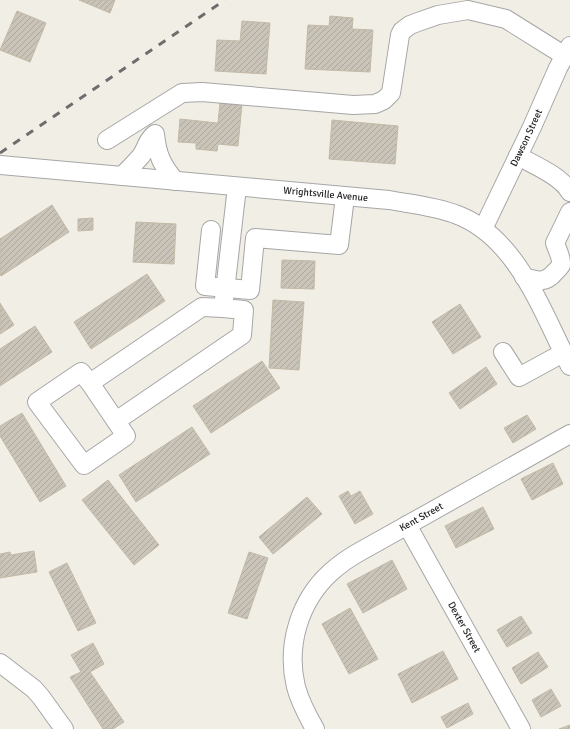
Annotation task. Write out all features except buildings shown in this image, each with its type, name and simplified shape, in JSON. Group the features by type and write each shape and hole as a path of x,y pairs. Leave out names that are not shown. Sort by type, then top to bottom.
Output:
{"street":[{"path":"107,140 182,93 202,92 353,105 375,104 384,100 391,93 400,35 402,31 410,25 438,15 468,10 506,19 567,51"},
{"name":"Dawson Street","path":"483,229 567,51"},
{"path":"156,109 156,146 164,167 175,181"},
{"path":"122,176 140,157 144,151 148,139 155,134"},
{"path":"518,156 556,178 566,186 570,192"},
{"name":"Wrightsville Avenue","path":"0,165 389,200 426,206 455,214 483,229 512,259 532,288 567,359"},
{"path":"223,308 237,187"},
{"path":"211,230 205,286 250,290 255,238 339,245 345,197"},
{"path":"524,277 538,281 550,279 561,265 555,243 570,212"},
{"path":"90,383 202,307 244,310 242,335 116,422"},
{"path":"503,352 518,377 567,359"},
{"path":"81,372 90,383 126,436 84,465 37,402 81,372"},
{"name":"Kent Street","path":"315,729 300,700 294,674 294,642 297,625 308,599 315,589 330,572 361,551 570,434"},
{"name":"Dexter Street","path":"407,525 521,729"},
{"path":"0,663 20,678 41,697 64,729"}],"railway":[{"path":"0,153 225,0"}]}
